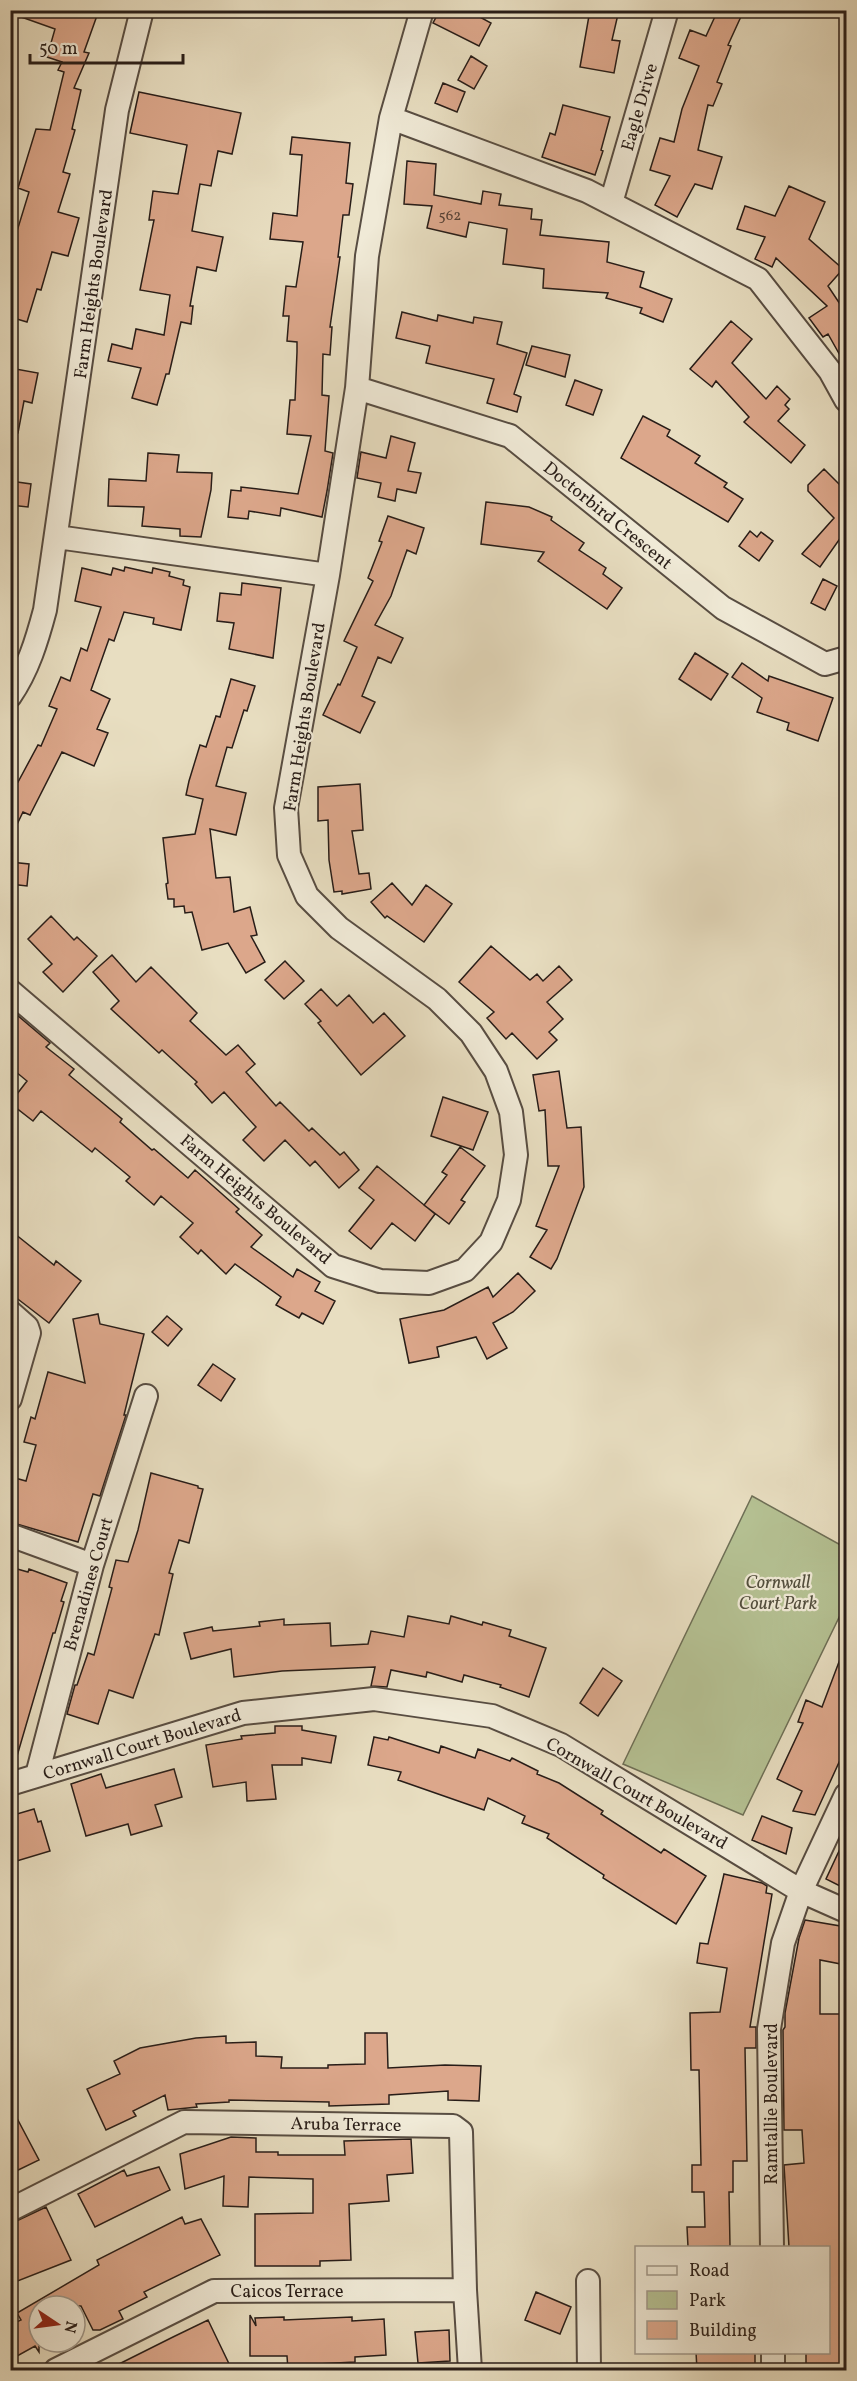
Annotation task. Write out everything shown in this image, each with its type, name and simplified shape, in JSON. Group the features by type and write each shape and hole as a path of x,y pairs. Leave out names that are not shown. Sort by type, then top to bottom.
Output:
{"street":[{"name":"Farm Heights Boulevard","path":"10,696 18,686 34,648 45,610 117,110 142,10"},
{"name":"Farm Heights Boulevard","path":"10,991 333,1266 380,1281 429,1284 465,1270 491,1242 509,1200 516,1155 511,1112 496,1071 471,1032 437,999 339,928 307,896 289,855 286,808 328,575 357,388 367,256 391,118 422,10"},
{"name":"Eagle Drive","path":"611,203 667,10"},
{"path":"391,118 586,191 758,279 830,371 846,400"},
{"name":"Doctorbird Crescent","path":"357,388 510,436 723,608 825,664 846,658"},
{"path":"57,537 328,575"},
{"path":"10,1312 27,1327 29,1333 10,1399"},
{"name":"Brenadines Court","path":"37,1775 92,1565 146,1396"},
{"path":"10,1535 92,1565"},
{"name":"Cornwall Court Boulevard","path":"10,1784 243,1713 374,1699 480,1714 492,1716 561,1745 801,1891 846,1911"},
{"name":"Ramtallie Boulevard","path":"772,2246 769,2029 783,1943 801,1891 846,1795"},
{"name":"Aruba Terrace","path":"10,2210 184,2122 453,2126 461,2132 465,2290 470,2370"},
{"path":"588,2281 589,2370"},
{"name":"Caicos Terrace","path":"56,2370 214,2291 465,2290"},
{"path":"773,2354 773,2370"}],"green space":[{"name":"Cornwall Court Park","path":"752,1496 846,1548 846,1603 743,1815 623,1764"}],"building":[{"path":"11,10 99,10 84,52 89,53 74,88 81,90 72,129 75,130 63,172 70,174 58,212 79,218 68,256 52,252 41,290 37,289 27,322 10,317 10,254 29,192 18,188 36,129 50,130 64,72 58,70 62,62 47,57 55,29 10,13"},
{"path":"440,10 467,10 491,23 479,46 433,23"},
{"path":"590,10 619,10 612,40 620,41 614,73 580,67"},
{"path":"718,10 744,10 728,45 731,46 717,82 722,84 713,106 708,105 698,150 722,157 712,189 695,184 677,217 655,205 670,176 650,170 660,138 674,142 682,109 699,66 679,58 690,30 706,36"},
{"path":"471,56 487,66 474,89 458,80"},
{"path":"443,83 465,92 457,112 435,103"},
{"path":"139,92 241,113 232,154 218,151 211,186 200,184 192,231 223,237 216,271 197,267 190,306 193,306 191,324 181,322 169,374 166,374 157,405 132,398 141,368 108,361 112,344 132,349 136,329 164,335 170,295 140,290 154,220 149,220 153,191 178,194 187,145 130,133"},
{"path":"563,105 610,117 595,175 542,157 550,133 555,135"},
{"path":"292,137 350,143 346,183 353,184 349,215 343,215 338,257 340,257 330,327 332,327 330,355 323,354 322,395 329,396 325,451 333,453 327,491 322,517 281,508 280,516 249,511 248,519 228,517 231,490 241,491 241,487 298,494 311,436 287,434 290,400 295,400 297,342 287,341 289,316 283,316 286,286 296,287 303,242 270,239 273,213 297,216 302,155 290,154"},
{"path":"407,161 436,164 434,195 481,204 483,191 501,194 499,205 532,209 531,219 542,220 540,235 609,242 607,262 644,272 640,287 672,299 663,322 640,313 642,308 606,298 608,293 543,288 544,269 503,264 507,229 469,222 466,237 427,228 432,206 404,204"},
{"path":"789,186 825,202 809,239 843,269 828,286 846,313 846,366 828,334 823,337 809,318 827,306 776,258 772,267 755,259 765,237 737,229 745,206 775,216"},
{"path":"402,312 437,321 438,315 473,323 474,317 502,322 497,344 527,353 514,394 521,397 517,412 487,403 494,379 426,363 430,346 396,338"},
{"path":"731,321 752,339 732,363 766,399 777,386 790,399 785,405 789,409 778,421 805,445 791,463 744,422 749,417 716,381 712,387 690,369"},
{"path":"532,346 570,355 565,377 526,365"},
{"path":"10,368 38,373 32,403 24,401 18,433 10,432"},
{"path":"575,380 602,390 593,415 566,405"},
{"path":"643,416 670,430 667,436 700,456 695,463 727,483 724,487 743,499 728,522 621,458"},
{"path":"391,436 415,443 408,471 421,473 416,493 397,489 395,501 378,497 381,483 357,478 361,452 386,458"},
{"path":"148,453 179,455 177,472 212,473 211,490 201,537 180,536 180,529 142,526 144,507 108,506 109,479 146,481"},
{"path":"824,469 846,491 846,530 820,567 802,554 834,518 808,491 808,485"},
{"path":"10,481 31,484 28,507 10,505"},
{"path":"486,502 529,507 552,517 551,520 584,543 579,550 606,568 603,574 622,588 607,609 538,561 544,552 481,544"},
{"path":"388,516 424,528 416,554 407,550 391,596 375,625 403,638 391,663 378,657 362,696 375,702 360,733 323,715 357,647 344,641 373,581 368,578 382,542 379,541"},
{"path":"750,531 757,537 761,532 773,541 759,561 739,546"},
{"path":"125,567 152,573 153,568 170,572 169,576 184,580 183,585 190,587 181,630 153,624 154,618 124,612 114,641 109,639 91,690 110,699 97,729 108,733 94,766 62,752 30,815 23,812 10,839 10,796 16,781 18,782 38,745 41,746 57,709 49,706 61,677 70,681 81,648 87,651 101,607 75,601 82,568 111,575 113,568 124,571"},
{"path":"823,579 837,586 825,610 811,603"},
{"path":"242,583 281,588 273,658 229,649 234,623 217,621 220,593 241,595"},
{"path":"695,653 728,674 711,700 679,679"},
{"path":"742,663 768,681 769,676 833,698 818,741 787,730 789,723 757,712 762,698 732,677"},
{"path":"231,679 255,686 247,711 244,710 232,748 227,747 216,786 246,793 236,835 210,829 216,878 230,877 234,912 250,907 257,935 251,936 265,962 246,973 228,943 202,950 192,912 185,913 184,906 174,907 174,899 168,899 163,838 195,834 203,799 186,795 189,781 200,745 206,747 216,716 220,717"},
{"path":"360,784 363,830 352,831 359,874 369,873 371,889 342,894 342,891 334,892 329,860 328,820 318,821 318,787"},
{"path":"10,862 29,864 27,886 10,884"},
{"path":"392,883 412,905 426,885 452,904 424,942 387,916 385,918 371,902"},
{"path":"51,916 74,940 77,937 97,956 63,992 43,972 52,964 28,939"},
{"path":"491,946 530,980 537,974 543,981 559,966 572,980 547,1002 563,1019 549,1032 557,1040 537,1059 512,1033 506,1039 487,1018 494,1012 459,982"},
{"path":"112,955 136,982 151,967 197,1013 190,1021 226,1055 238,1045 255,1064 246,1072 276,1106 280,1102 309,1131 312,1128 340,1155 344,1152 359,1170 339,1188 315,1161 310,1166 285,1140 264,1161 243,1140 256,1127 224,1092 212,1103 195,1084 197,1082 162,1050 159,1053 111,1009 119,1001 93,972"},
{"path":"285,961 304,981 284,999 265,980"},
{"path":"321,989 337,1006 349,995 373,1023 384,1013 405,1036 361,1075 318,1023 321,1021 305,1004"},
{"path":"10,1009 50,1043 46,1047 74,1069 69,1075 122,1119 120,1122 152,1150 154,1149 188,1178 195,1170 239,1209 236,1212 262,1235 251,1247 293,1277 297,1269 320,1282 315,1291 335,1301 323,1324 302,1313 299,1318 276,1305 281,1297 235,1264 226,1274 201,1250 198,1254 180,1237 193,1223 161,1196 154,1205 126,1181 130,1177 95,1148 92,1152 41,1111 33,1121 10,1103 27,1081 10,1067"},
{"path":"559,1071 567,1128 581,1127 584,1187 557,1259 551,1269 530,1257 547,1230 536,1226 559,1166 548,1166 545,1110 539,1111 533,1075"},
{"path":"443,1097 488,1112 473,1150 431,1136"},
{"path":"460,1147 485,1166 461,1200 465,1202 449,1224 424,1205 447,1175 442,1172"},
{"path":"377,1166 435,1214 415,1241 392,1223 371,1249 349,1231 374,1200 359,1188"},
{"path":"10,1230 54,1265 56,1261 81,1281 49,1323 10,1293"},
{"path":"518,1273 535,1291 513,1312 493,1323 507,1348 487,1359 476,1337 437,1347 439,1357 409,1363 400,1319 444,1310 488,1287 493,1297"},
{"path":"98,1314 100,1324 144,1334 124,1415 126,1415 100,1496 93,1494 78,1542 10,1522 10,1496 15,1478 26,1481 36,1445 24,1442 31,1417 35,1419 48,1372 85,1383 73,1319"},
{"path":"167,1316 182,1329 168,1346 152,1332"},
{"path":"213,1364 235,1379 221,1401 198,1385"},
{"path":"151,1473 203,1489 189,1543 179,1540 169,1573 173,1574 159,1635 155,1634 133,1698 109,1690 98,1724 67,1714 75,1685 77,1685 88,1653 94,1655 112,1588 109,1587 116,1560 128,1562"},
{"path":"10,1567 28,1572 29,1569 67,1583 61,1601 64,1602 15,1763 10,1763"},
{"path":"408,1616 449,1624 451,1616 482,1625 483,1622 511,1630 509,1636 546,1648 529,1697 500,1687 501,1685 464,1675 462,1682 427,1672 426,1677 391,1670 387,1687 371,1686 375,1667 282,1671 234,1677 231,1649 191,1659 184,1633 212,1627 213,1631 260,1626 259,1622 284,1619 284,1625 330,1623 331,1646 368,1644 371,1631 404,1637"},
{"path":"845,1646 846,1747 815,1815 793,1811 802,1791 777,1779 803,1723 798,1722 806,1700 822,1707"},
{"path":"603,1668 622,1681 598,1716 580,1703"},
{"path":"275,1726 302,1726 302,1730 336,1736 331,1763 302,1758 302,1765 272,1765 276,1799 247,1801 246,1782 213,1787 206,1745 242,1739 241,1736 275,1733"},
{"path":"374,1737 388,1740 389,1737 439,1753 441,1746 475,1758 478,1749 510,1761 512,1758 538,1771 537,1774 559,1783 603,1811 601,1814 661,1853 664,1849 706,1876 676,1924 603,1878 604,1875 547,1838 549,1834 522,1823 525,1816 488,1798 484,1810 398,1780 401,1772 368,1765"},
{"path":"174,1769 182,1797 155,1805 162,1826 131,1835 128,1824 86,1836 71,1784 101,1774 106,1788"},
{"path":"34,1809 38,1822 41,1821 50,1851 10,1863 10,1816"},
{"path":"762,1816 792,1828 786,1854 752,1840"},
{"path":"846,1836 846,1889 826,1879"},
{"path":"724,1874 767,1886 766,1893 772,1894 750,2027 756,2027 756,2048 745,2048 747,2161 733,2161 733,2192 729,2192 730,2246 688,2246 687,2227 705,2227 704,2192 692,2192 692,2165 701,2165 699,2070 691,2070 690,2013 720,2012 727,1968 697,1963 700,1943 708,1944"},
{"path":"805,1920 846,1927 846,1965 820,1960 820,2014 846,2014 846,2368 806,2368 806,2354 830,2354 830,2246 789,2246 784,2165 804,2163 802,2130 784,2130 783,2030 799,1938"},
{"path":"365,2033 387,2033 388,2068 481,2066 479,2101 448,2100 448,2091 389,2095 389,2104 329,2106 329,2102 229,2100 229,2102 196,2104 197,2107 168,2110 165,2095 133,2111 136,2116 106,2130 87,2089 120,2074 114,2061 140,2048 196,2038 226,2036 226,2043 256,2042 256,2056 282,2057 281,2068 328,2068 328,2065 365,2064"},
{"path":"10,2105 39,2160 10,2174"},
{"path":"231,2137 256,2138 256,2152 278,2152 278,2155 345,2155 344,2141 411,2139 413,2173 387,2175 389,2201 349,2204 351,2260 320,2261 320,2266 255,2266 255,2214 313,2213 313,2179 249,2177 248,2207 223,2206 224,2176 185,2189 180,2154"},
{"path":"159,2167 170,2190 95,2227 78,2194 124,2170 127,2176"},
{"path":"46,2207 71,2260 10,2284 10,2224"},
{"path":"182,2217 185,2224 201,2219 220,2255 144,2292 147,2297 119,2311 123,2319 100,2330 93,2330 87,2318 87,2294 49,2294 99,2265 97,2260"},
{"path":"536,2292 571,2307 560,2334 525,2320"},
{"path":"27,2307 27,2350 10,2360 10,2325 21,2320 17,2313"},
{"path":"250,2315 256,2326 255,2318 284,2317 284,2320 352,2317 352,2321 384,2319 386,2355 355,2357 355,2362 318,2364 318,2370 288,2370 287,2356 250,2356"},
{"path":"208,2320 232,2370 107,2370 173,2337"},
{"path":"449,2330 450,2361 418,2363 415,2332"},
{"path":"696,2354 755,2354 755,2370 697,2370"}]}
